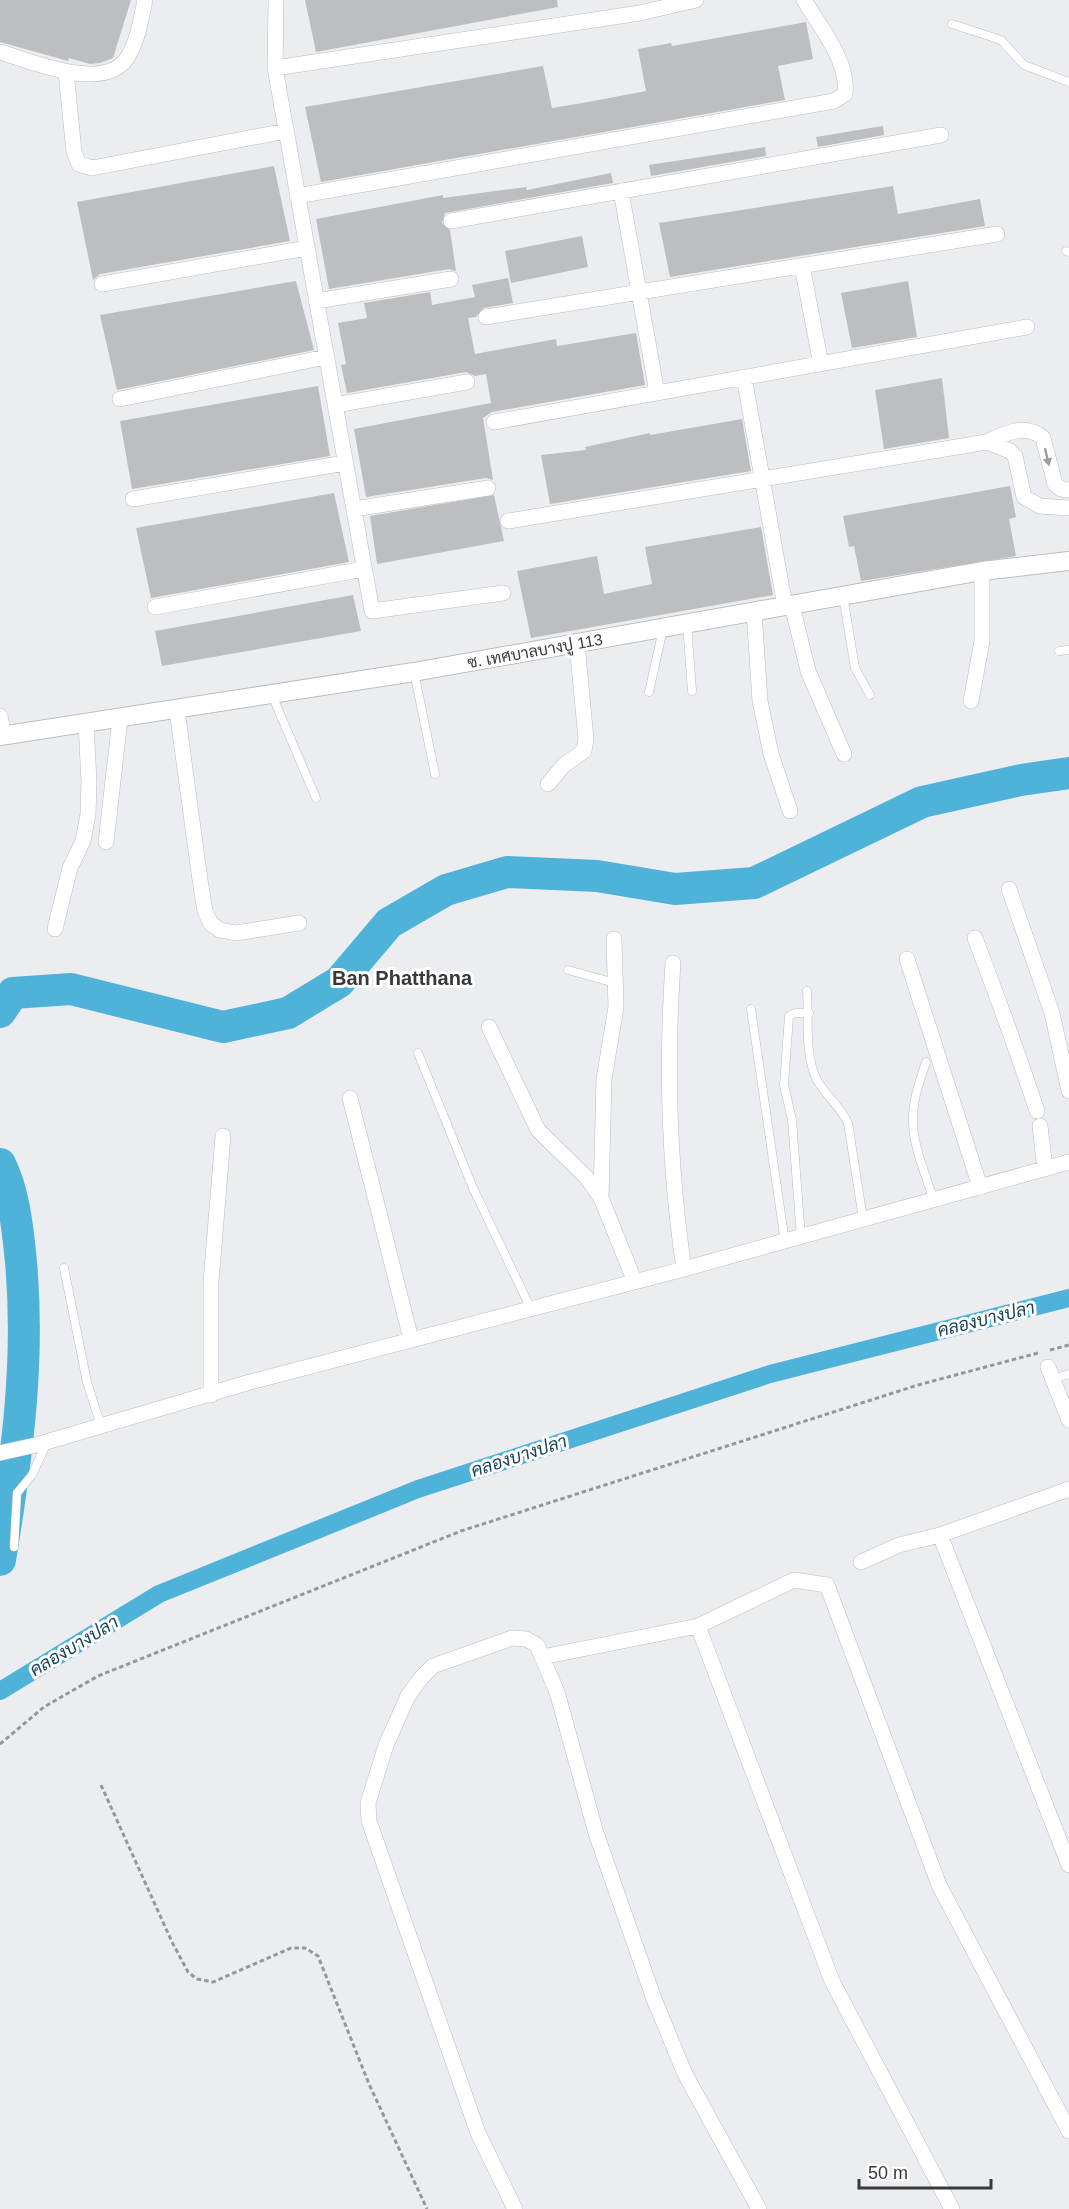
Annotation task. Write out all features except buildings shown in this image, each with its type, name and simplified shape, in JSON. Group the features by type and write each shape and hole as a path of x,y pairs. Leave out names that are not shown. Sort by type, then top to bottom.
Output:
{"street":[{"path":"0,52 66,72 88,74 112,71 126,60 135,44 145,0"},
{"path":"276,0 275,68 372,611 503,593"},
{"path":"275,68 640,13 696,0"},
{"path":"297,196 834,101 845,94 847,81 837,54 804,0"},
{"path":"66,72 74,152 80,164 92,168 286,130"},
{"path":"451,221 941,135"},
{"path":"621,191 657,393"},
{"path":"486,317 997,234"},
{"path":"102,284 307,248"},
{"path":"802,266 821,364"},
{"path":"316,301 451,279"},
{"path":"494,422 1027,327"},
{"path":"120,399 326,357"},
{"path":"744,377 789,606 808,671 844,754"},
{"path":"335,405 467,382"},
{"path":"508,521 763,477 987,442 1018,430 1043,438 1055,484 1061,489 1069,490"},
{"path":"987,442 1010,451 1015,456 1024,497 1040,506 1069,508"},
{"path":"133,499 345,463"},
{"path":"354,509 488,488"},
{"name":"ซ. เทศบาลบางปู 113","path":"2,736 414,672 982,571 1069,561"},
{"path":"155,607 364,569"},
{"path":"971,701 982,640 982,571"},
{"path":"754,612 760,701 771,754 790,811"},
{"path":"548,784 564,765 584,751 586,740 577,644"},
{"path":"177,710 200,880 205,911 211,924 220,930 236,933 299,923"},
{"path":"0,716 2,736"},
{"path":"106,842 120,719"},
{"path":"55,929 70,868 83,841 89,782 86,723"},
{"path":"1009,889 1052,1013 1069,1091"},
{"path":"975,938 1006,1028 1017,1050 1039,1119 1045,1169"},
{"path":"601,1198 604,1079 615,1025 614,939"},
{"path":"907,959 980,1188"},
{"path":"673,963 668,1052 675,1213 684,1269"},
{"path":"489,1027 538,1130 587,1178 601,1198 635,1282"},
{"path":"350,1098 411,1339"},
{"path":"211,1395 211,1282 223,1136"},
{"path":"0,1453 530,1307 785,1242 1069,1162"},
{"path":"1050,1373 1069,1420"},
{"path":"861,1562 899,1545 940,1535 1069,1489"},
{"path":"940,1535 1069,1865"},
{"path":"543,1657 698,1626 794,1580 827,1585 939,1885 1069,2131"},
{"path":"698,1626 832,1981 952,2209"},
{"path":"515,2209 478,2133 369,1821 368,1803 393,1726 408,1696 433,1666 512,1638 526,1639 537,1645 543,1657 557,1692 596,1833 654,1999 685,2074 759,2209"}],"lane":[{"path":"952,24 1001,39 1024,65 1069,82"},
{"path":"843,596 855,668 870,695"},
{"path":"687,624 692,691"},
{"path":"650,692 663,628"},
{"path":"1059,651 1069,650"},
{"path":"414,672 435,774"},
{"path":"272,695 316,798"},
{"path":"568,970 615,983"},
{"path":"807,991 812,1066 818,1081 841,1108 848,1123 863,1220"},
{"path":"751,1009 785,1242"},
{"path":"801,1237 792,1119 784,1085 789,1016 795,1013 809,1013"},
{"path":"418,1053 473,1188 530,1307"},
{"path":"926,1062 914,1108 914,1131 934,1201"},
{"path":"64,1268 87,1382 100,1426"},
{"path":"1050,1373 1069,1374"},
{"path":"14,1548 17,1492 32,1475 42,1443"}],"path":[{"path":"0,1744 44,1707 98,1676 461,1531 918,1385 1069,1346"},
{"path":"101,1785 172,1942 188,1971 197,1979 213,1982 291,1948 305,1948 318,1956 369,2084 427,2209"}],"waterway":[{"path":"0,1012 13,993 71,989 223,1027 288,1013 339,982 389,923 446,890 507,872 597,876 675,889 754,883 922,802 1021,780 1069,773"},
{"path":"0,1164 11,1196 17,1230 24,1330 17,1445 0,1560"},
{"name":"คลองบางปลา","path":"0,1691 159,1594 418,1489 770,1374 1069,1298"}],"district":[{"name":"Ban Phatthana","path":"402,978"}]}
